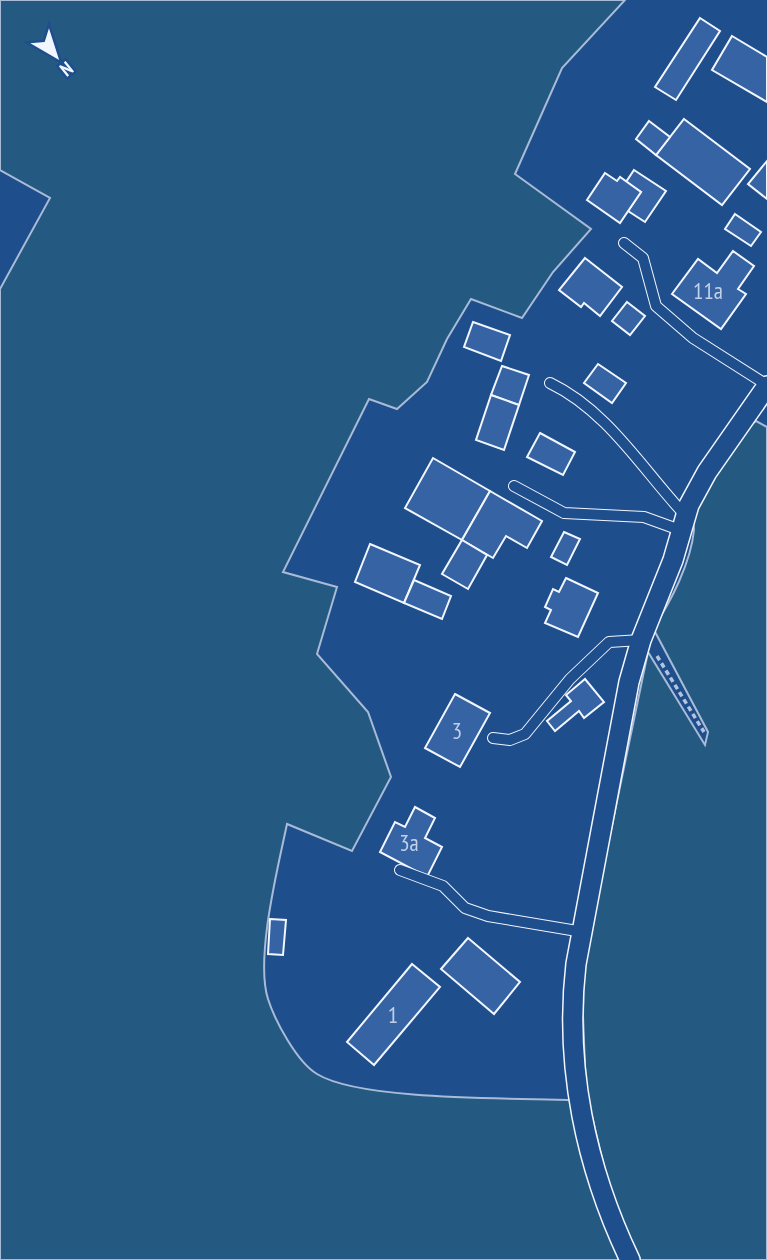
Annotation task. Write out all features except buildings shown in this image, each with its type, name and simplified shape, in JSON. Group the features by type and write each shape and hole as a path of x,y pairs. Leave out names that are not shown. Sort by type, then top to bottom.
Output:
{"street":[{"path":"630,1260 601,1191 584,1125 573,1065 572,1001 629,682 641,640 673,560 682,523 707,472 767,386"}],"lane":[{"path":"624,243 643,258 656,306 693,338 767,386"},
{"path":"550,383 574,395 600,415 682,523"},
{"path":"514,486 564,513 643,517 682,523"},
{"path":"493,738 510,740 525,734 570,679 609,642 641,640"},
{"path":"400,870 443,886 465,908 488,916 584,932"}],"path":[{"path":"641,640 651,646 704,732"}],"shaded area":[{"path":"0,0 625,0 562,68 515,174 591,229 553,272 522,318 471,299 447,339 427,382 397,409 369,399 283,572 337,587 317,654 368,712 391,777 352,851 287,824 269,912 264,960 268,999 276,1018 295,1051 317,1074 338,1083 402,1094 571,1100 621,1260 0,1260 0,289 50,198 0,170"},
{"path":"756,421 767,427 767,1260 639,1260 612,1199 586,1092 584,960 648,652 705,745 708,732 653,628 667,606 684,568 692,542 693,514 697,504 729,450"}]}
